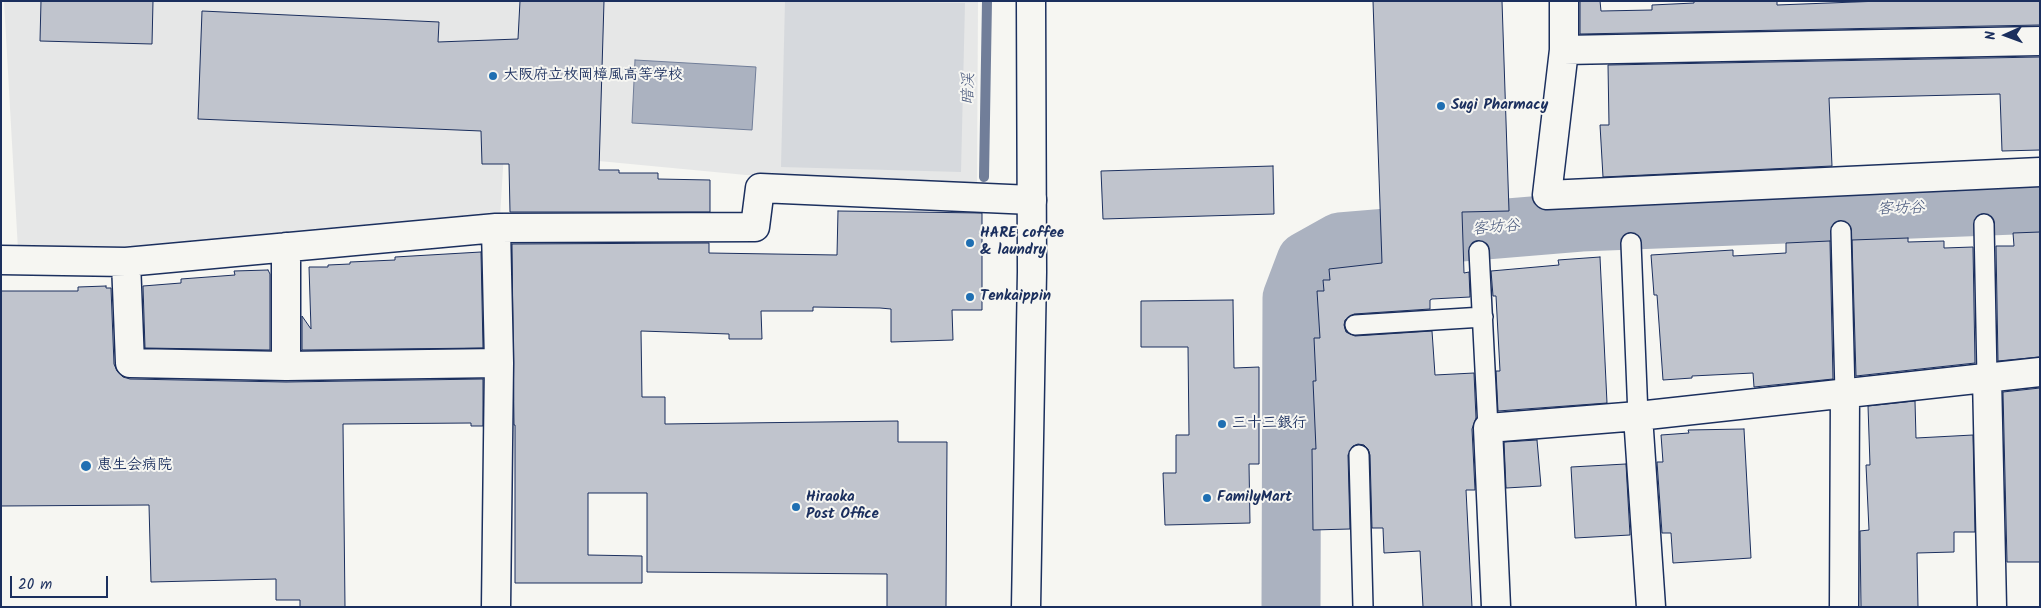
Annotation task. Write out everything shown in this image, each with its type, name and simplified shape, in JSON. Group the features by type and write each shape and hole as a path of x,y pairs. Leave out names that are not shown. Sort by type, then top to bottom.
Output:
{"street":[{"path":"1026,607 1032,282 1031,1"},
{"path":"1564,1 1564,50 1547,196 2040,172"},
{"path":"1564,50 2040,41"},
{"path":"1,260 126,262 496,228 755,227 760,188 1032,200"},
{"path":"496,228 499,364 496,607"},
{"path":"286,247 286,366"},
{"path":"126,262 130,363 286,366 499,364"},
{"path":"1496,607 1488,428 1638,416 1845,394 1987,376 2040,372"},
{"path":"1987,376 1992,607"},
{"path":"1844,607 1845,394"},
{"path":"1638,416 1651,607"}],"lane":[{"path":"1984,224 1987,376"},
{"path":"1841,231 1845,394"},
{"path":"1631,243 1638,416"},
{"path":"1479,251 1488,428"},
{"path":"1355,325 1483,318"},
{"path":"1359,454 1363,607"}],"shaded area":[{"name":"大阪府立枚岡樟風高等学校","path":"4,1 978,1 977,183 746,175 504,152 500,217 200,248 18,250"},
{"path":"785,1 965,3 961,172 781,167"},
{"path":"635,60 756,67 752,130 632,123"}],"building":[{"path":"41,1 153,1 152,44 40,41"},
{"path":"520,1 604,1 599,170 619,170 619,173 658,173 658,179 710,180 710,212 510,212 509,164 482,164 481,131 198,119 202,11 439,22 438,42 518,39"},
{"path":"1373,1 1502,1 1509,211 1462,212 1464,273 1469,272 1470,297 1432,299 1430,300 1430,309 1354,314 1345,320 1344,325 1346,332 1355,336 1432,331 1435,375 1474,373 1476,418 1472,429 1475,490 1466,490 1472,607 1423,607 1420,551 1384,553 1383,528 1372,528 1370,455 1364,445 1358,444 1353,446 1348,455 1350,529 1313,530 1312,449 1316,449 1313,381 1316,381 1314,338 1320,338 1317,291 1324,291 1323,280 1330,280 1329,269 1382,263"},
{"path":"1580,1 1600,1 1601,11 1652,10 1652,5 1694,3 1694,1 1777,1 1777,5 1881,1 2040,1 2040,25 1580,34"},
{"path":"2040,57 2040,150 2002,151 2000,94 1829,98 1832,166 1603,177 1600,125 1609,125 1608,65"},
{"path":"1273,166 1274,214 1103,219 1101,171"},
{"path":"838,211 982,213 982,310 952,310 953,340 891,342 891,309 880,308 813,307 813,311 761,311 762,339 729,339 729,334 641,331 642,397 665,397 665,424 898,421 898,442 947,442 946,607 887,607 887,574 647,572 647,493 588,493 588,555 642,556 642,583 515,583 512,244 709,243 709,253 837,255"},
{"path":"2040,232 2040,357 1998,361 1996,246 2014,246 2013,233"},
{"path":"1908,238 1908,242 1944,241 1944,248 1973,247 1975,363 1856,376 1852,240"},
{"path":"1830,241 1833,379 1754,387 1753,373 1692,376 1692,378 1663,380 1657,295 1654,295 1651,255 1733,250 1733,256 1786,253 1786,243"},
{"path":"481,252 483,348 302,350 302,316 311,329 309,267 328,267 328,265 350,264 350,262 395,260 395,257"},
{"path":"1600,257 1607,403 1498,411 1496,371 1500,371 1496,296 1493,296 1491,271 1559,265 1558,260"},
{"path":"268,270 270,274 270,350 145,348 143,286 181,283 181,279 235,275 234,271"},
{"path":"106,286 106,288 111,288 114,364 117,371 123,377 130,379 286,382 483,379 483,426 471,426 471,423 343,424 345,607 300,607 300,600 276,600 276,579 151,582 149,505 1,506 1,291 78,291 78,287"},
{"path":"1233,300 1234,368 1259,367 1259,464 1249,464 1250,523 1165,525 1163,473 1176,473 1176,435 1189,435 1188,347 1141,347 1141,301"},
{"path":"2040,388 2040,562 2007,562 2003,392"},
{"path":"1915,401 1916,438 1973,435 1975,532 1954,532 1954,552 1917,553 1918,607 1861,607 1860,531 1869,530 1866,465 1870,465 1868,406"},
{"path":"1744,429 1751,558 1673,563 1671,533 1662,533 1657,462 1663,462 1661,435 1689,433 1688,430"},
{"path":"1537,440 1541,486 1506,488 1504,442"},
{"path":"1626,464 1630,535 1575,538 1571,467"}],"waterway":[{"name":"暗渓","path":"984,177 987,1"},
{"name":"客坊谷","path":"1291,607 1292,298 1306,261 1340,242 1581,222 2040,204"}],"place":[{"name":"大阪府立枚岡樟風高等学校","path":"493,76"},
{"name":"Sugi Pharmacy","path":"1441,106"},
{"name":"HARE coffee & laundry","path":"970,243"},
{"name":"Tenkaippin","path":"970,297"},
{"name":"三十三銀行","path":"1222,424"},
{"name":"恵生会病院","path":"86,466"},
{"name":"FamilyMart","path":"1207,498"},
{"name":"Hiraoka Post Office","path":"796,507"}]}
